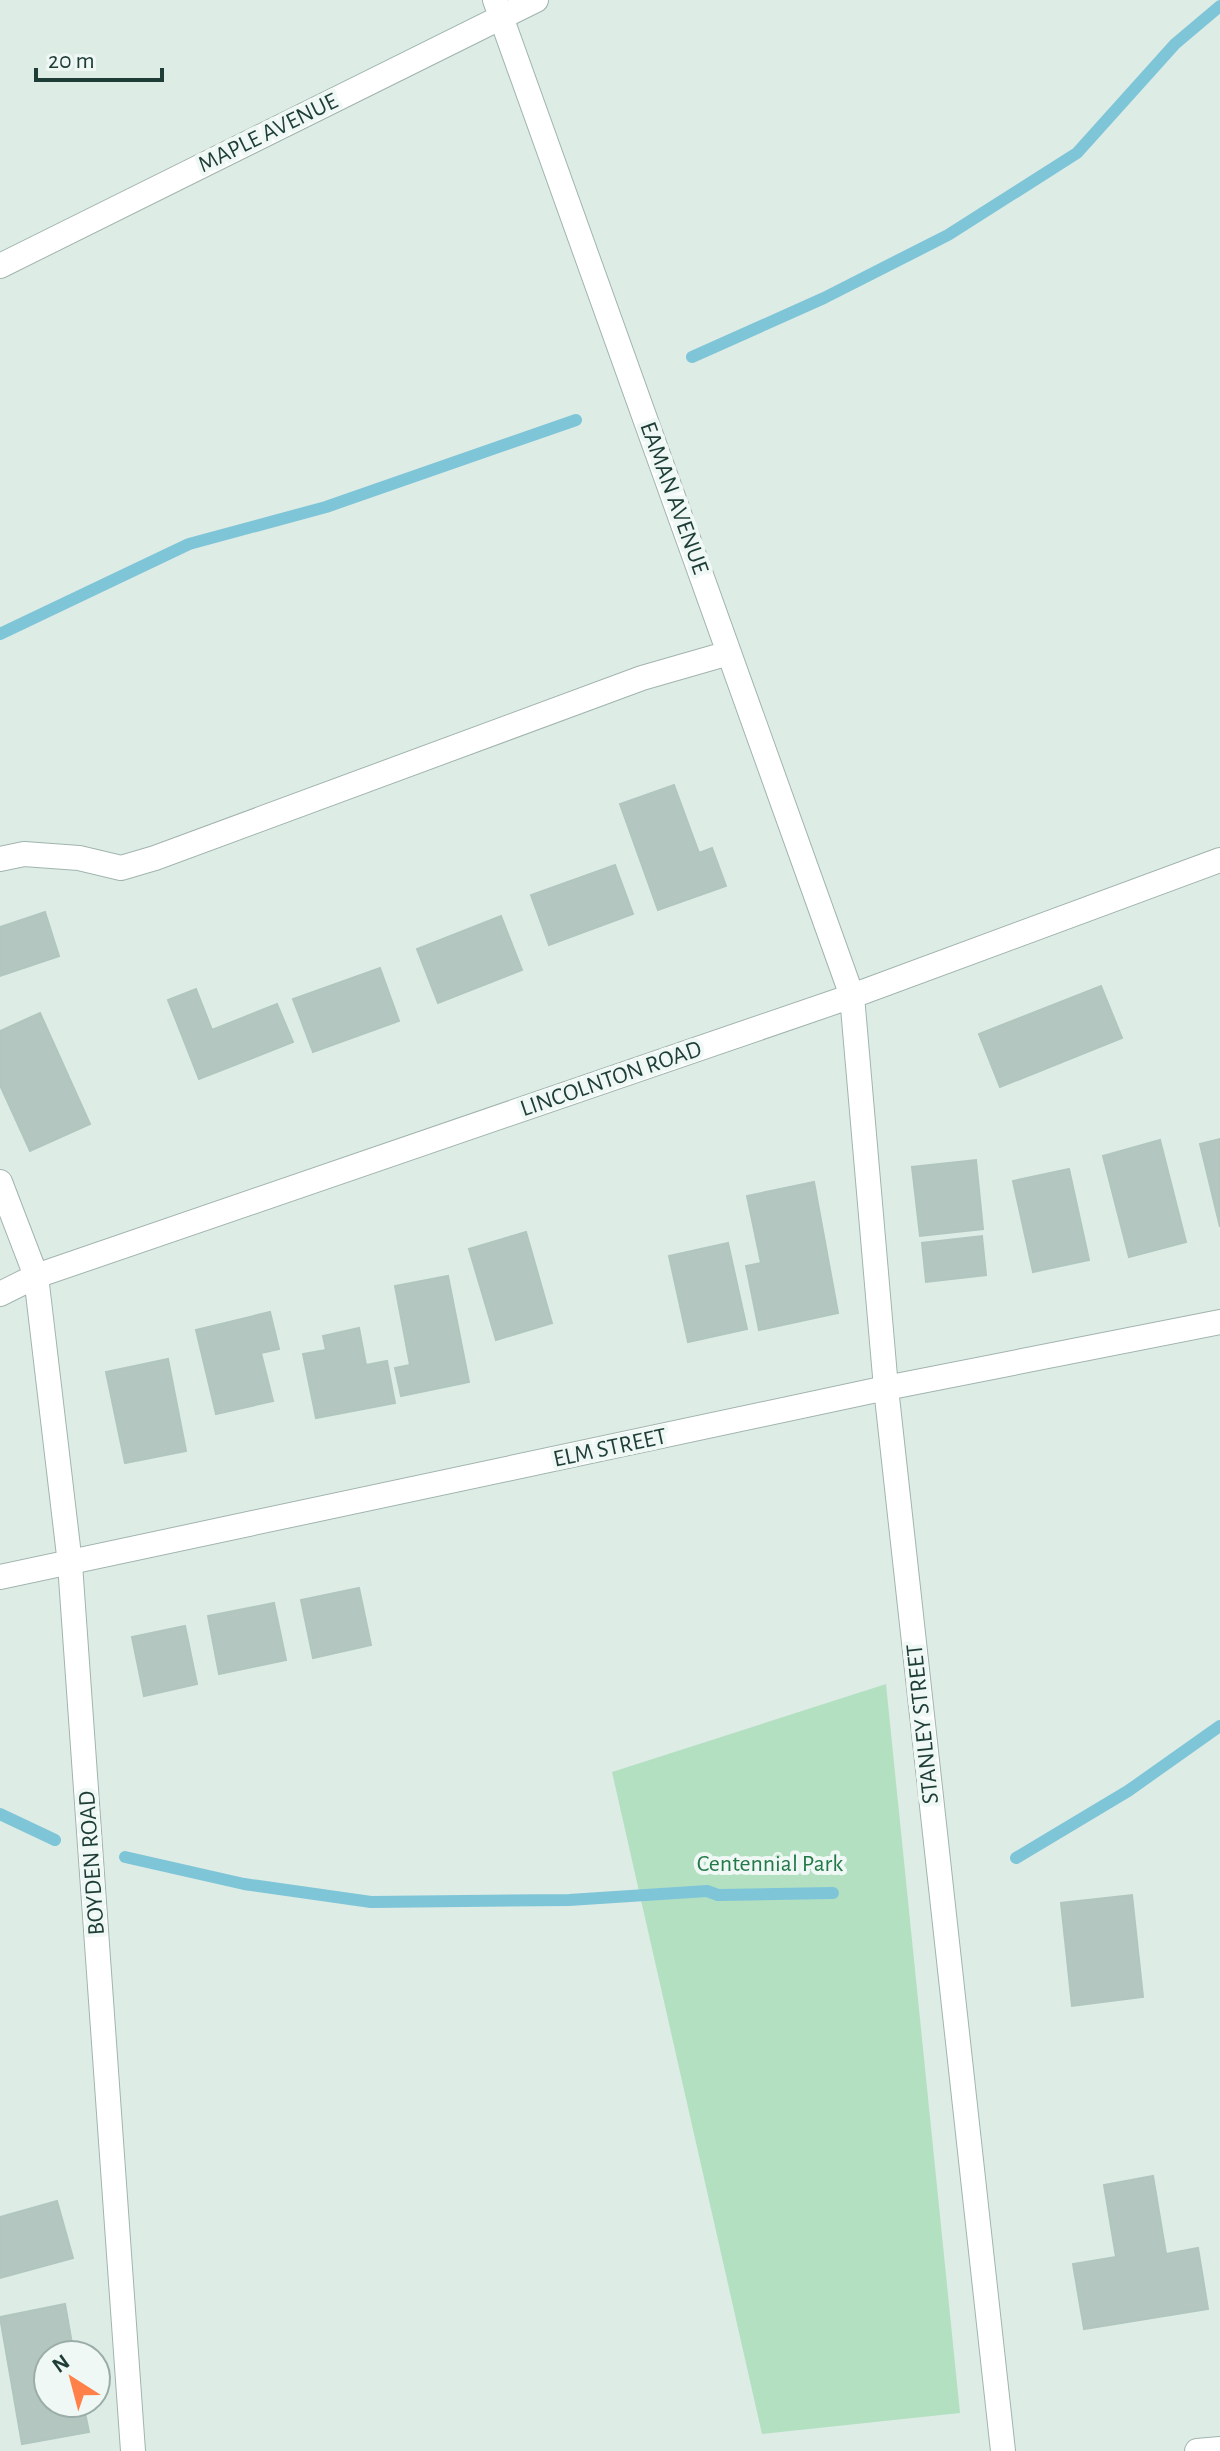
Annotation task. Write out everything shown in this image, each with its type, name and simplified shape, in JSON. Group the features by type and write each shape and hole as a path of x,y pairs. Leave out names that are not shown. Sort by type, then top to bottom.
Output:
{"street":[{"name":"MAPLE AVENUE","path":"0,266 498,8 536,0"},
{"name":"EAMAN AVENUE","path":"498,8 852,996"},
{"path":"0,859 24,854 65,857 121,868 642,678 729,653"},
{"name":"LINCOLNTON ROAD","path":"0,1294 36,1276 852,996 1220,860"},
{"name":"STANLEY STREET","path":"852,996 886,1388 1003,2451"},
{"name":"BOYDEN ROAD","path":"0,1182 36,1276 70,1564 133,2451"},
{"name":"ELM STREET","path":"0,1577 886,1388 1220,1322"},
{"path":"1197,2451 1220,2449"}],"green space":[{"name":"Centennial Park","path":"886,1684 960,2413 762,2434 612,1772"}],"building":[{"path":"674,785 699,853 712,848 726,886 658,910 620,804"},
{"path":"615,865 633,914 549,945 531,895"},
{"path":"45,912 59,956 0,976 0,927"},
{"path":"501,916 522,970 438,1003 417,949"},
{"path":"380,968 399,1021 313,1052 293,999"},
{"path":"1101,986 1122,1038 1000,1087 979,1034"},
{"path":"196,989 212,1030 277,1004 293,1042 199,1079 168,1000"},
{"path":"40,1013 90,1124 30,1151 0,1085 0,1031"},
{"path":"1220,1139 1220,1227 1200,1144"},
{"path":"1160,1140 1186,1242 1129,1257 1103,1156"},
{"path":"976,1160 983,1229 920,1236 912,1167"},
{"path":"1069,1169 1089,1260 1033,1272 1013,1181"},
{"path":"814,1182 838,1313 759,1330 746,1266 761,1263 747,1196"},
{"path":"526,1232 552,1323 496,1340 469,1249"},
{"path":"982,1236 986,1275 926,1282 922,1243"},
{"path":"728,1243 747,1329 688,1342 669,1256"},
{"path":"448,1276 469,1382 401,1396 395,1368 410,1365 395,1286"},
{"path":"270,1312 279,1349 261,1353 273,1401 216,1414 196,1330"},
{"path":"359,1328 366,1365 387,1361 395,1403 316,1418 303,1354 326,1350 323,1336"},
{"path":"168,1359 186,1451 125,1463 106,1372"},
{"path":"359,1588 371,1645 313,1658 301,1600"},
{"path":"274,1603 286,1660 219,1674 208,1616"},
{"path":"185,1626 197,1684 144,1696 132,1637"},
{"path":"1132,1895 1143,1997 1072,2006 1061,1903"},
{"path":"1153,2176 1166,2254 1198,2248 1208,2309 1084,2329 1073,2264 1116,2257 1104,2185"},
{"path":"57,2201 73,2258 0,2278 0,2217"},
{"path":"65,2304 71,2339 32,2339 32,2419 86,2419 89,2432 22,2444 0,2317"}],"waterway":[{"path":"692,357 824,298 948,235 1077,153 1175,44 1220,6"},
{"path":"0,634 189,544 326,507 576,420"},
{"path":"1016,1858 1128,1791 1220,1726"},
{"path":"0,1814 55,1840"},
{"path":"125,1857 244,1884 371,1902 569,1900 707,1891 718,1895 833,1893"}]}
